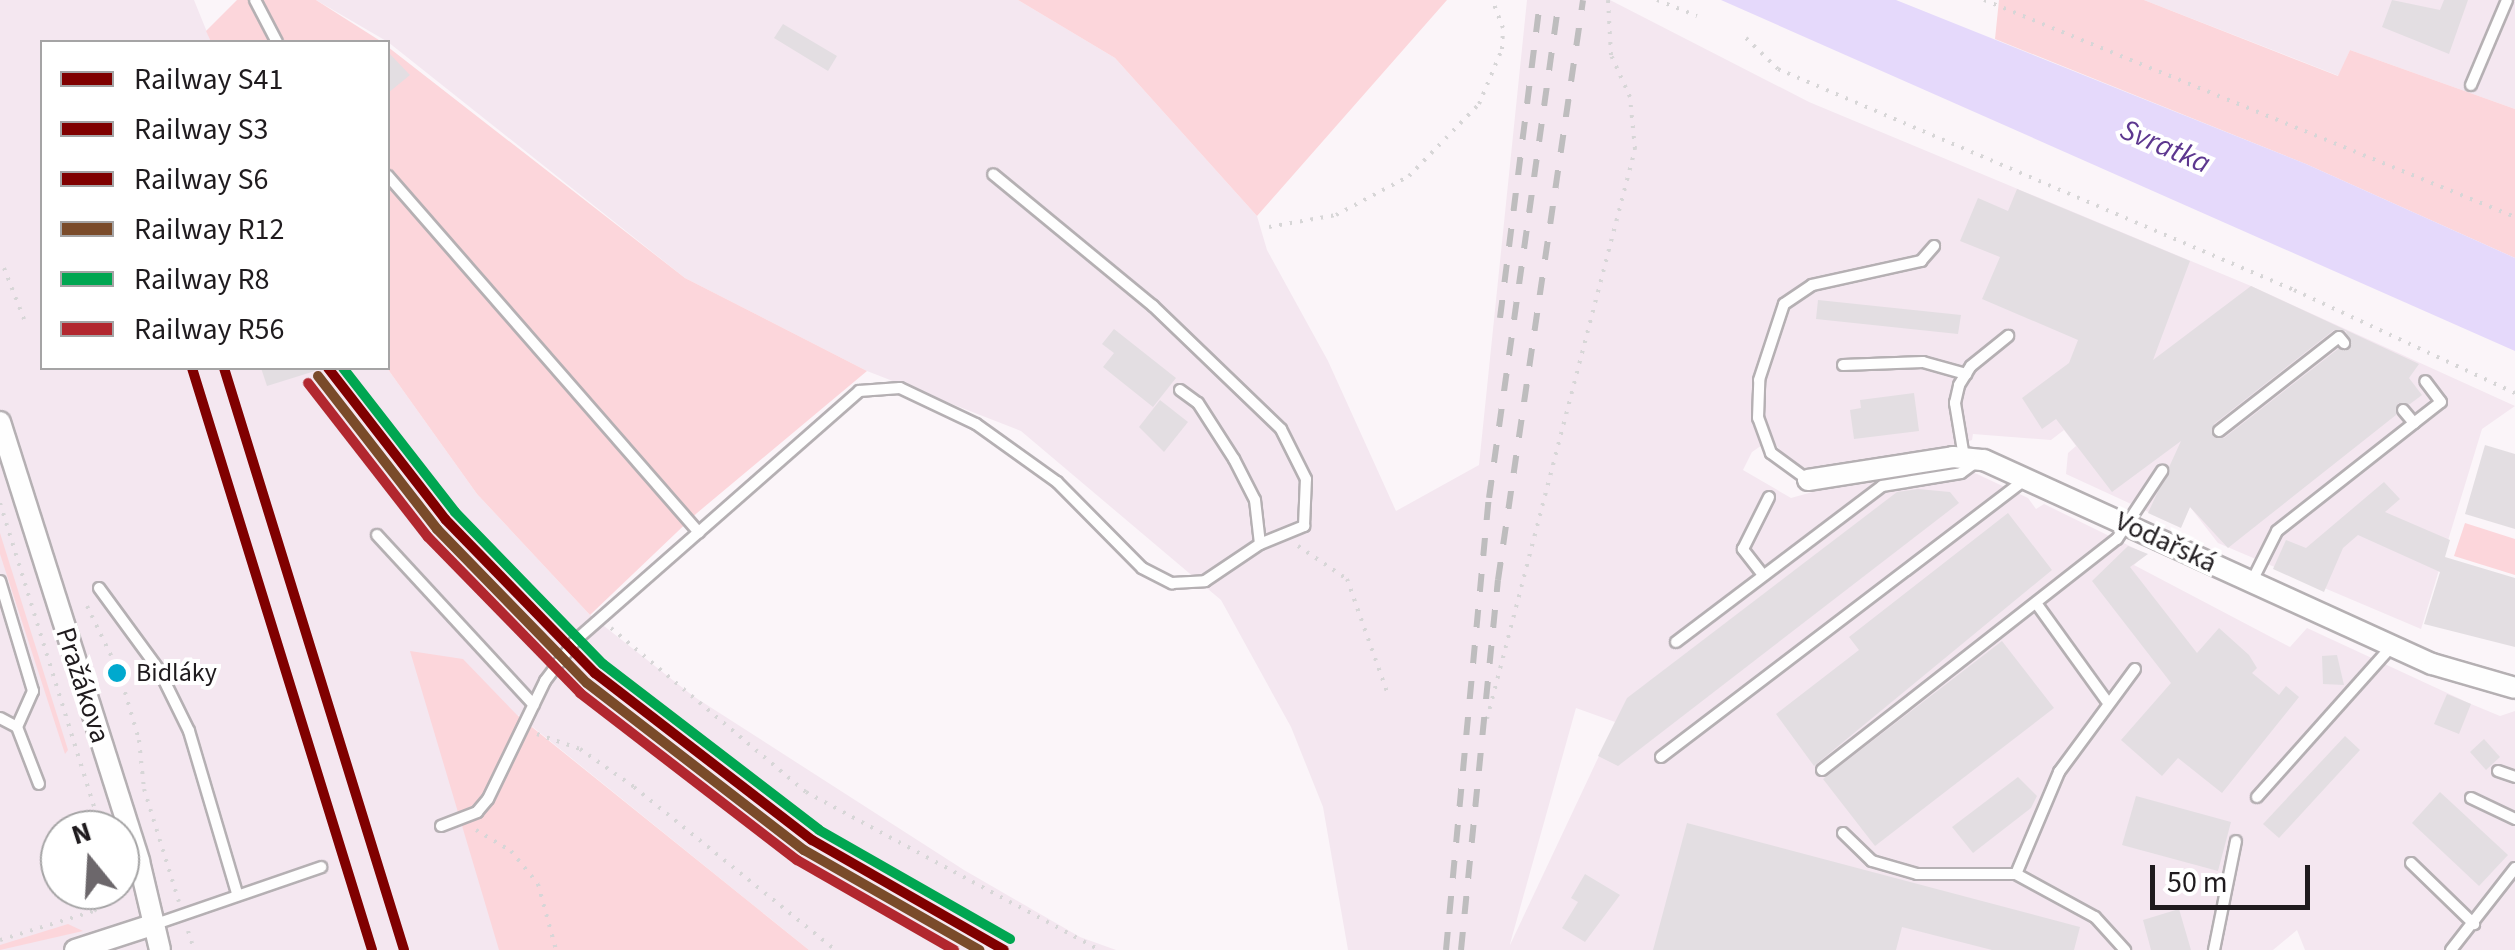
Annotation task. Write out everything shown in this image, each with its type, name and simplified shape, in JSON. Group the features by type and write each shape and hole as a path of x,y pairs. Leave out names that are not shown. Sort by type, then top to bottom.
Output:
{"street":[{"name":"Pražákova","path":"0,422 139,861 160,950"},
{"path":"1808,480 1971,458"},
{"name":"Vodařská","path":"1971,458 2026,478 2392,646 2515,688"},
{"path":"74,950 152,926"}],"lane":[{"path":"255,0 276,40"},
{"path":"2472,85 2506,0"},
{"path":"442,826 459,820 488,799 525,731 545,680 600,618 699,533 828,412 859,391 886,386 926,396 1021,455 1154,576 1189,585 1205,581 1260,544 1284,539 1304,526 1310,503 1306,479 1281,429 1153,306 993,174"},
{"path":"390,178 699,533"},
{"path":"1808,480 1772,453 1758,418 1759,380 1784,304 1812,285 1921,261 1934,246"},
{"path":"1676,642 1882,486 1961,473 1971,458 1954,404 1966,374 2008,336"},
{"path":"2219,430 2339,337 2344,344"},
{"path":"1843,365 1922,362 1966,374"},
{"path":"2252,581 2277,531 2441,402 2425,380"},
{"path":"1180,390 1198,402 1241,473 1255,500 1260,544"},
{"path":"2403,410 2414,423"},
{"path":"1822,770 2130,526 2162,471"},
{"path":"1661,757 2026,478"},
{"path":"1763,575 1744,549 1769,497"},
{"path":"377,535 534,705"},
{"path":"0,581 34,692 17,727"},
{"path":"98,588 159,670 189,731 238,893"},
{"path":"2036,603 2106,700"},
{"path":"2257,797 2392,646"},
{"path":"2016,874 2060,772 2106,700 2134,669"},
{"path":"0,718 17,727 39,784"},
{"path":"2498,771 2515,777"},
{"path":"2471,798 2515,818"},
{"path":"1843,833 1872,861 1917,874 2016,874 2096,917 2125,950"},
{"path":"2214,950 2236,842"},
{"path":"2411,863 2474,924"},
{"path":"152,926 182,911 321,867"},
{"path":"2451,950 2515,868"}],"path":[{"path":"1269,228 1336,215 1408,176 1479,104 1502,49 1504,28 1492,0"},
{"path":"1487,719 1635,150 1630,97 1611,55 1608,0"},
{"path":"1658,0 1697,16"},
{"path":"1988,1 2515,217"},
{"path":"1746,38 1778,68 2310,297 2515,393"},
{"path":"7,276 6,265 24,319"},
{"path":"0,503 95,810"},
{"path":"0,530 8,528"},
{"path":"1284,539 1347,579 1388,694"},
{"path":"86,606 119,672 140,740 144,789 194,950"},
{"path":"600,618 806,792 1098,950"},
{"path":"525,731 568,743 594,758 835,950"},
{"path":"459,820 524,864 538,884 556,950"},
{"path":"0,940 95,910"}],"shaded area":[{"path":"0,0 194,0 210,40 40,40 40,370 388,370 477,494 590,615 693,696 964,870 1080,937 1116,950 809,950 518,715 522,950 0,950"},
{"path":"237,0 316,0 379,40 210,40 206,31"},
{"path":"316,0 1018,0 1115,58 1257,216 1267,250 1328,361 1396,511 1479,465 1527,0 1610,0 1809,102 2251,286 2515,406 2482,429 2421,629 2218,543 2190,507 2181,527 2066,474 2068,453 2076,446 2064,430 2051,440 1973,434 1972,440 1949,449 1815,471 1791,463 1771,439 1752,452 1743,470 1791,498 1884,472 1960,466 2028,498 2036,509 2044,504 2140,551 2143,557 2134,565 2290,647 2307,628 2500,716 2515,711 2515,950 2305,950 2297,930 2273,950 1348,950 1323,807 1291,727 1221,600 1021,431 867,371 685,278 390,40","holes":["1576,708 1615,722 1510,945"]},
{"path":"1018,0 1447,0 1257,216 1115,58"},
{"path":"1999,0 2144,0 2338,76 2350,50 2515,109 2515,258 2306,164 1995,39"},
{"path":"2144,0 2515,0 2515,109 2350,50 2339,76"},
{"path":"390,49 685,278 867,371 697,513 590,615 477,494 388,370"},
{"path":"2465,523 2515,539 2515,575 2454,556"},
{"path":"0,533 68,750 65,754 0,554"},
{"path":"410,651 463,659 517,715 809,950 499,950"},
{"path":"68,924 83,931 0,950 0,945"}],"water":[{"name":"Svratka","path":"1721,0 1896,0 2306,164 2515,258 2515,351"}],"building":[{"path":"2392,0 2440,10 2444,0 2468,0 2449,54 2382,27"},
{"path":"783,24 837,56 828,71 774,38"},
{"path":"390,54 410,75 390,91"},
{"path":"2017,189 2190,261 2153,360 2251,286 2419,364 2409,378 2422,395 2410,404 2398,403 2396,415 2228,548 2190,507 2181,528 2148,513 2181,441 2112,492 2056,419 2042,429 2022,398 2069,363 2078,340 1982,299 2000,257 1960,241 1978,198 2008,211","holes":["2334,330 2346,331 2350,349 2338,349 2224,438 2213,437 2214,424"]},
{"path":"1818,300 1961,315 1958,334 1816,319"},
{"path":"1114,329 1176,378 1153,407 1103,367 1114,353 1102,344"},
{"path":"262,370 315,371 267,386"},
{"path":"1914,393 1919,431 1854,439 1850,410 1861,408 1860,400"},
{"path":"1160,400 1188,422 1164,452 1139,427"},
{"path":"2485,445 2515,454 2515,529 2465,514"},
{"path":"2384,482 2400,499 2385,512 2450,540 2445,557 2515,578 2515,647 2424,624 2440,572 2358,535 2343,548 2324,592 2273,569 2286,540 2306,548"},
{"path":"1897,492 1950,492 1959,503 1618,766 1598,756 1627,698"},
{"path":"2008,513 2052,570 1814,766 1776,714 1859,650 1849,637"},
{"path":"2128,546 2148,554 2130,567 2197,653 2219,628 2249,655 2257,668 2252,673 2279,695 2286,686 2299,697 2222,793 2178,758 2162,776 2121,740 2171,683 2092,581"},
{"path":"2002,641 2054,708 1875,846 1823,779"},
{"path":"2337,655 2344,685 2323,684 2322,656"},
{"path":"2447,694 2471,704 2459,734 2434,724"},
{"path":"2345,736 2360,750 2279,838 2263,824"},
{"path":"2484,739 2500,757 2486,770 2470,752"},
{"path":"2018,777 2037,796 2031,808 1973,853 1952,827"},
{"path":"2440,792 2508,855 2479,886 2412,823"},
{"path":"2136,796 2231,822 2218,871 2122,845"},
{"path":"1687,823 2080,927 2074,950 1992,950 1902,927 1896,950 1653,950"},
{"path":"1585,874 1620,895 1585,942 1562,928 1578,902 1571,898"},
{"path":"2179,909 2191,950 2151,950 2143,920"}],"railway":[{"path":"1500,318 1540,0"},
{"path":"1446,950 1489,498 1559,0"},
{"path":"1461,950 1498,580 1583,0"}],"rail line":[{"name":"S41","path":"193,370 372,950"},
{"name":"S3","path":"225,370 404,950"},
{"name":"S6","path":"330,370 446,520 595,673 812,840 1004,950"},
{"name":"R8","path":"345,370 455,512 603,664 819,830 1010,939"},
{"name":"R12","path":"318,376 437,529 587,683 804,850 979,950"},
{"name":"R56","path":"308,383 428,537 580,693 797,860 954,950"}],"place":[{"name":"Bidláky","path":"117,673"}]}
